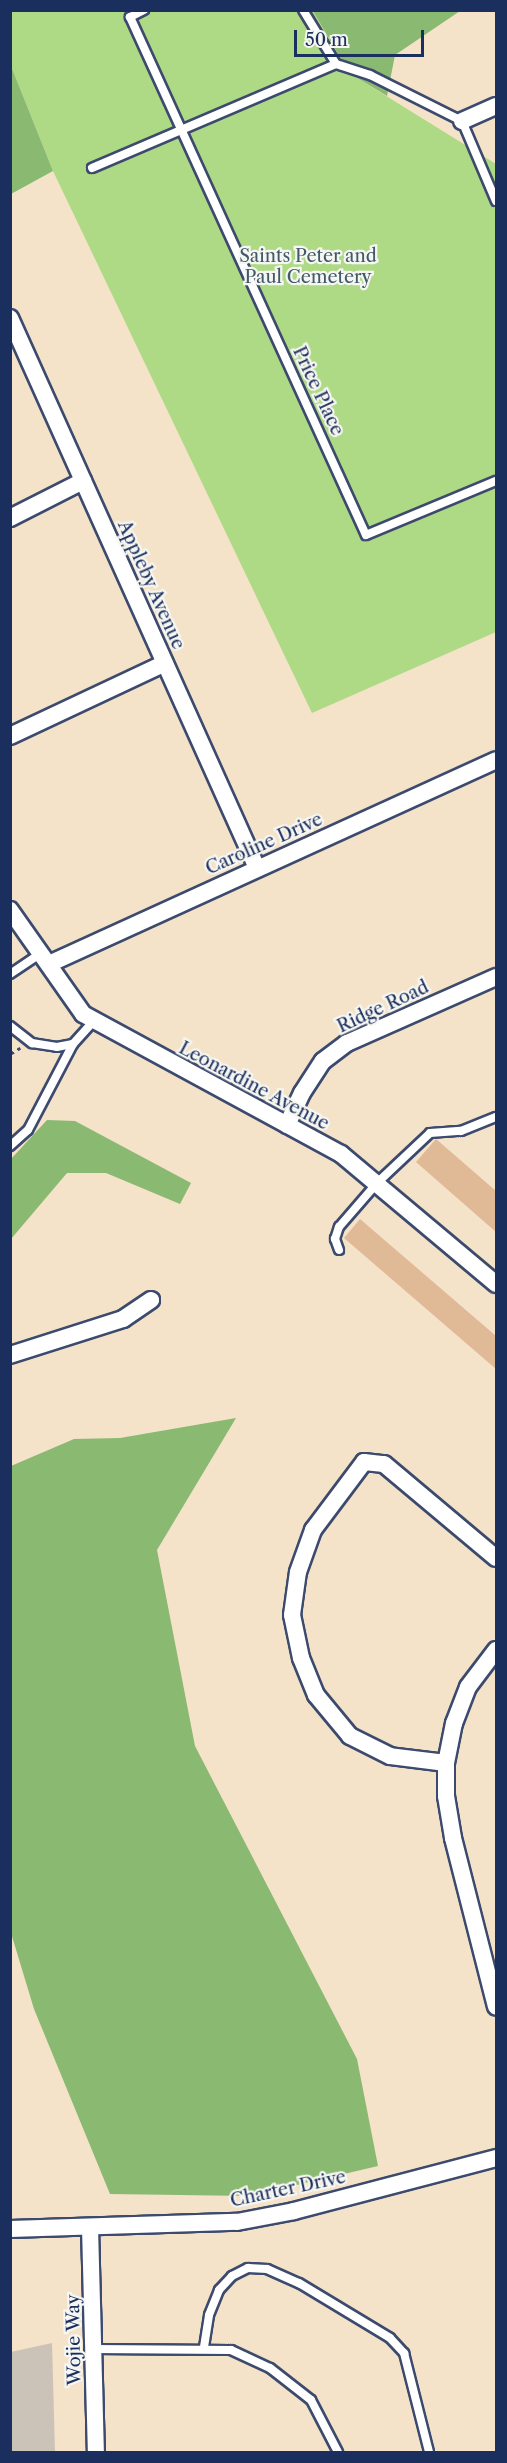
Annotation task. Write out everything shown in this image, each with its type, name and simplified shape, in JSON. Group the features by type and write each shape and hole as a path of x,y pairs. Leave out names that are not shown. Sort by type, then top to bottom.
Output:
{"street":[{"path":"462,121 496,106"},
{"name":"Appleby Avenue","path":"10,318 257,868"},
{"path":"10,518 83,481"},
{"path":"10,736 165,663"},
{"name":"Caroline Drive","path":"45,958 257,868 496,760"},
{"name":"Leonardine Avenue","path":"10,910 45,958 66,993 93,1022 342,1154 378,1182 496,1284"},
{"name":"Ridge Road","path":"287,1125 302,1093 323,1061 347,1043 496,977"},
{"path":"10,1355 123,1319 151,1300"},
{"path":"447,1763 390,1756 350,1736 316,1695 301,1658 292,1615 298,1572 313,1530 364,1462 384,1464 496,1558"},
{"path":"496,1650 468,1687 454,1723 447,1763 453,1838 496,2007"},
{"name":"Charter Drive","path":"10,2229 237,2222 294,2211 496,2158"},
{"name":"Wojie Way","path":"90,2227 96,2452"}],"lane":[{"path":"144,10 129,14 182,132"},
{"path":"303,10 336,64 370,75 462,121 496,201"},
{"path":"92,168 182,132 336,64"},
{"name":"Price Place","path":"182,132 366,535 496,481"},
{"path":"10,974 45,958"},
{"path":"10,1146 28,1130 46,1102 73,1044 93,1022"},
{"path":"10,1026 32,1043 57,1047 73,1044"},
{"path":"339,1250 336,1239 339,1227 378,1182 430,1133 461,1131 496,1117"},
{"path":"204,2347 209,2314 219,2290 232,2276 248,2268 267,2269 299,2283 390,2338 404,2353 429,2452"},
{"path":"93,2349 204,2347 231,2350 278,2374 311,2400 338,2452"}],"shaded area":[{"path":"52,2343 55,2452 11,2452 11,2352"}],"green space":[{"name":"Saints Peter and Paul Cemetery","path":"10,11 313,11 349,73 496,164 496,632 312,713 53,171 11,66"},
{"path":"313,11 460,11 395,55 387,96 349,73"},
{"path":"11,66 53,171 10,194"},
{"path":"47,1120 75,1121 191,1183 180,1204 106,1173 67,1173 11,1239 11,1159"},
{"path":"236,1418 157,1550 195,1746 357,2059 378,2166 250,2196 110,2194 34,2009 11,1933 11,1466 74,1439 120,1438"}],"building":[{"path":"436,1139 496,1191 496,1232 416,1162"},
{"path":"360,1219 496,1336 496,1369 344,1238"}]}
